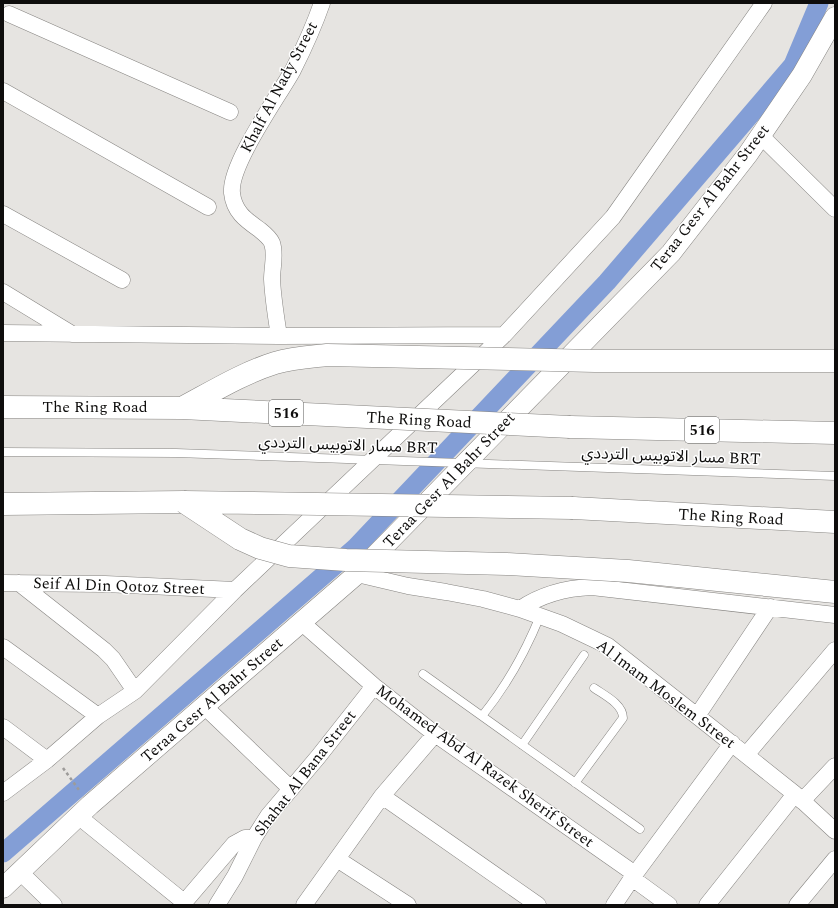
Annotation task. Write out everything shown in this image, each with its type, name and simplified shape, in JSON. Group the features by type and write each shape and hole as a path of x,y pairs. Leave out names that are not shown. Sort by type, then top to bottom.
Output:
{"highway":[{"path":"182,408 251,372 275,363 298,358 327,355 595,361 835,361"},
{"name":"The Ring Road","path":"3,407 182,408 570,427 835,433"},
{"path":"184,502 240,539 260,548 290,556 346,560 507,564 621,570 835,592"},
{"name":"The Ring Road","path":"3,504 184,502 573,508 830,523"}],"street":[{"name":"Khalf Al Nady Street","path":"279,336 273,297 272,277 274,250 272,242 268,237 244,219 238,211 232,192 233,181 253,137 297,61 322,3"},
{"path":"3,792 47,760 98,716 135,691 235,590 504,334 613,217 764,3"},
{"path":"8,14 230,112"},
{"name":"Teraa Gesr Al Bahr Street","path":"3,888 78,816 357,574 671,253 761,136 802,75 835,17"},
{"path":"3,91 208,207"},
{"path":"761,136 835,209"},
{"path":"3,214 122,280"},
{"path":"3,292 73,335"},
{"path":"3,333 73,335 279,336 504,334"},
{"name":"Al Imam Moslem Street","path":"357,574 408,586 483,600 520,610 562,624 608,646 732,743 835,831"},
{"name":"Seif Al Din Qotoz Street","path":"3,583 104,584 235,590"},
{"path":"19,583 104,650 113,659 135,691"},
{"path":"520,610 541,597 566,589 592,587 835,615"},
{"path":"697,716 770,607"},
{"name":"Mohamed Abd Al Razek Sherif Street","path":"301,622 374,686 435,734 633,876 669,905"},
{"path":"3,648 98,716"},
{"path":"746,755 835,650"},
{"name":"Shahat Al Bana Street","path":"217,905 235,876 254,838 268,816 374,686"},
{"path":"204,706 291,789"},
{"path":"3,728 47,760"},
{"path":"304,905 382,796 435,734"},
{"path":"614,905 633,876 732,743"},
{"path":"707,905 798,798 835,766"},
{"path":"382,796 538,905"},
{"path":"78,816 183,904 234,844 245,838 254,838"},
{"path":"337,859 408,905"},
{"path":"797,905 835,859"},
{"path":"20,872 54,905"}],"lane":[{"name":"مسار الاتوبيس الترددي BRT","path":"3,452 176,453 835,476"},
{"path":"482,716 510,679 521,659 540,616"},
{"path":"522,745 584,655"},
{"path":"423,674 640,829"},
{"path":"575,783 623,718 623,713 618,706 594,688"}],"path":[{"path":"67,773 79,791"}],"waterway":[{"path":"3,853 355,548 607,282 793,65 819,3"}]}
